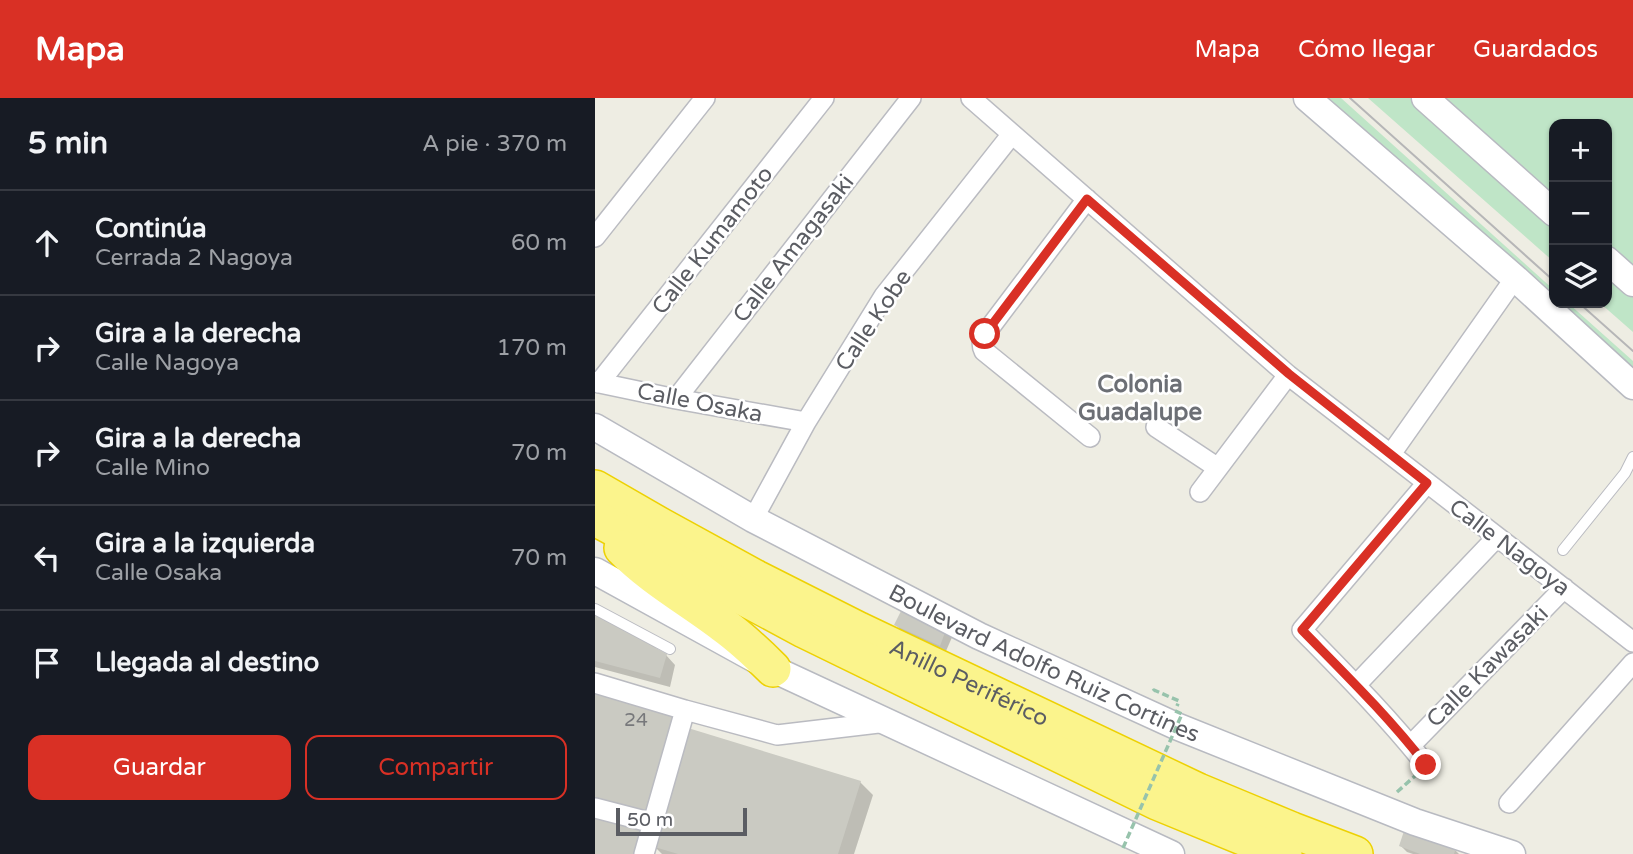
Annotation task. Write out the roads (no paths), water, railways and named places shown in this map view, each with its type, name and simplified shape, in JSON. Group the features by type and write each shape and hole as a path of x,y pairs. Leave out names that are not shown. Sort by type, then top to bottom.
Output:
{"highway":[{"path":"596,508 639,565 725,626 772,669"},
{"name":"Anillo Periférico","path":"596,508 804,630 1157,802 1285,854"},
{"name":"Anillo Periférico","path":"596,508 744,571 1198,791 1355,854"}],"main road":[{"path":"1307,98 1515,278 1633,386"},
{"path":"1425,98 1549,209"},
{"path":"1612,264 1633,283"},
{"name":"Boulevard Adolfo Ruiz Cortines","path":"595,427 753,519 979,636 1176,726 1415,822 1511,854"},
{"path":"595,571 772,669 1171,854"}],"street":[{"path":"595,237 705,98"},
{"name":"Calle Kumamoto","path":"597,382 824,98"},
{"name":"Calle Amagasaki","path":"676,399 911,98"},
{"name":"Calle Nagoya","path":"971,98 1289,374 1633,642"},
{"name":"Calle Kobe","path":"753,519 806,422 884,296 1013,134"},
{"path":"1087,199 985,334 982,347 1090,437"},
{"path":"1391,454 1515,278"},
{"path":"1200,492 1289,374"},
{"name":"Calle Osaka","path":"597,382 806,422"},
{"path":"1156,427 1218,468"},
{"path":"1426,765 1356,685 1302,630 1427,483"},
{"path":"1356,685 1497,537"},
{"name":"Calle Kawasaki","path":"1411,745 1564,588"},
{"path":"1509,803 1633,663"},
{"path":"595,683 777,734 890,722"},
{"path":"644,854 685,710"},
{"path":"595,807 653,823"}],"lane":[{"path":"1563,550 1625,473 1633,457"},
{"path":"595,609 670,649"}],"tram line":[{"path":"1350,98 1549,277"},
{"path":"1585,308 1633,351"}],"district":[{"name":"Colonia Guadalupe","path":"1140,398"}]}
